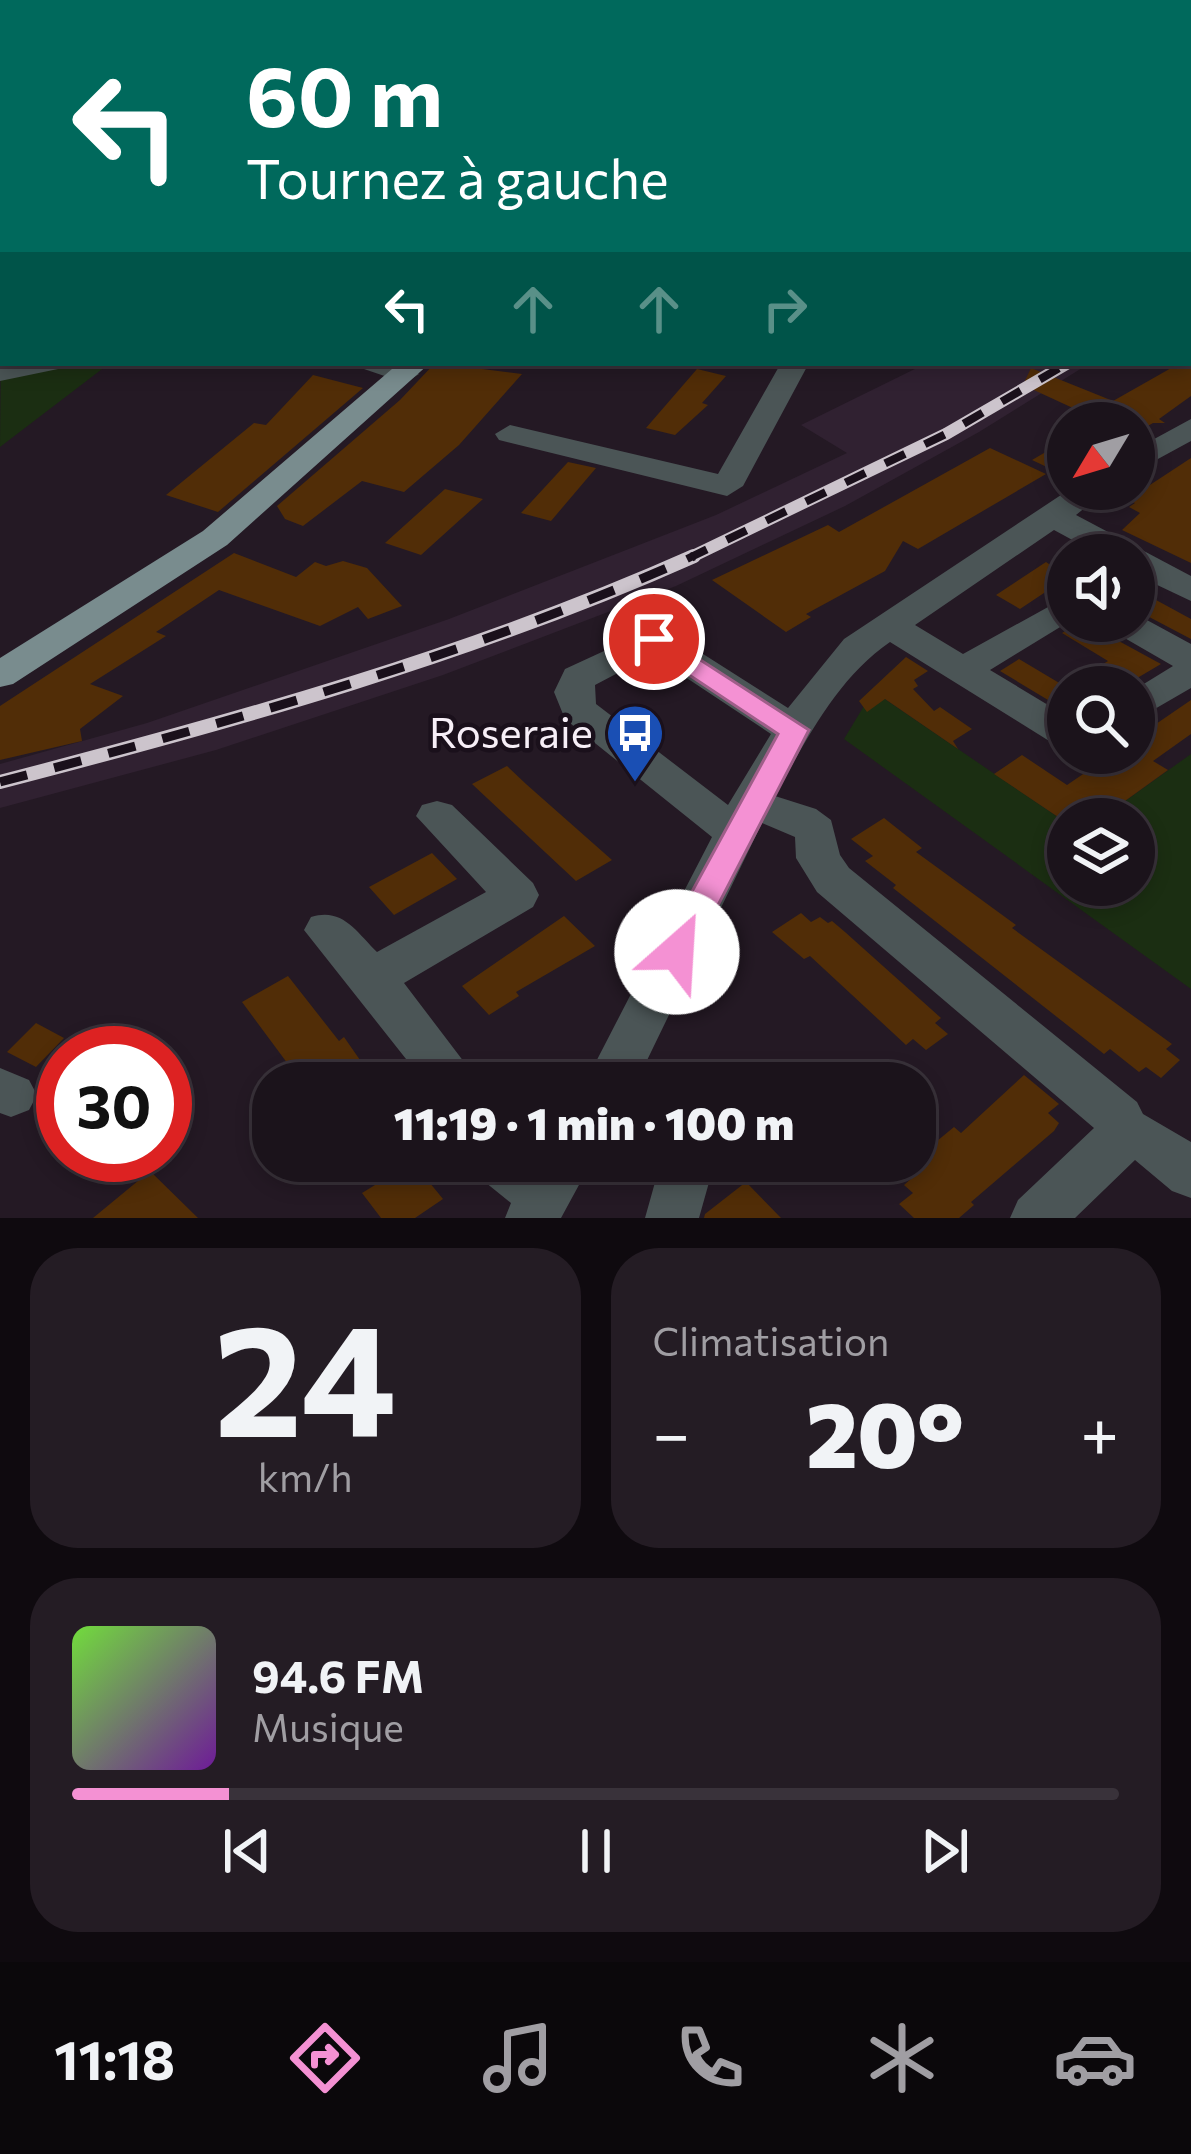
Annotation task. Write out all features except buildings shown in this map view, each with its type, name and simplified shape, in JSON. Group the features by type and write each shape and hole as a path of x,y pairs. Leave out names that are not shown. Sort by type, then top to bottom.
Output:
{"main road":[{"path":"0,675 215,538 398,366"}],"street":[{"path":"0,371 30,366"},
{"path":"510,434 727,486 793,366"},
{"path":"1155,451 1191,428"},
{"path":"628,1062 744,819 830,676 857,647 1064,510"},
{"path":"1054,517 1086,534"},
{"path":"1155,571 1191,590"},
{"path":"961,671 1047,620"},
{"path":"889,625 1047,722"},
{"path":"794,730 654,639 578,678 573,692 579,710 744,819 801,820 816,831 818,858 833,880 1103,1100 1119,1118 1121,1140 1037,1218"},
{"path":"1155,640 1191,660"},
{"path":"1155,694 1191,670"},
{"path":"372,978 517,895 437,816"},
{"path":"327,930 372,978 438,1062"},
{"path":"1120,1128 1154,1144 1191,1174"},
{"path":"672,1218 682,1182"}],"shaded area":[{"path":"921,366 1085,366 845,506 676,586 443,675 216,750 0,808 0,764 147,723 449,619 716,515 847,453 801,425"}],"green space":[{"path":"1,366 106,366 0,447"},
{"path":"873,691 1047,810 1047,885 844,739"},
{"path":"1191,754 1191,989 1076,906 1155,906 1155,798 1129,798"}],"railway":[{"path":"687,559 946,434 1063,366"},
{"path":"687,559 694,556"},
{"path":"0,782 176,735 439,655 687,559"}],"place":[{"name":"Roseraie","path":"635,784"}],"route":[{"path":"654,639 794,730 677,952"}]}
